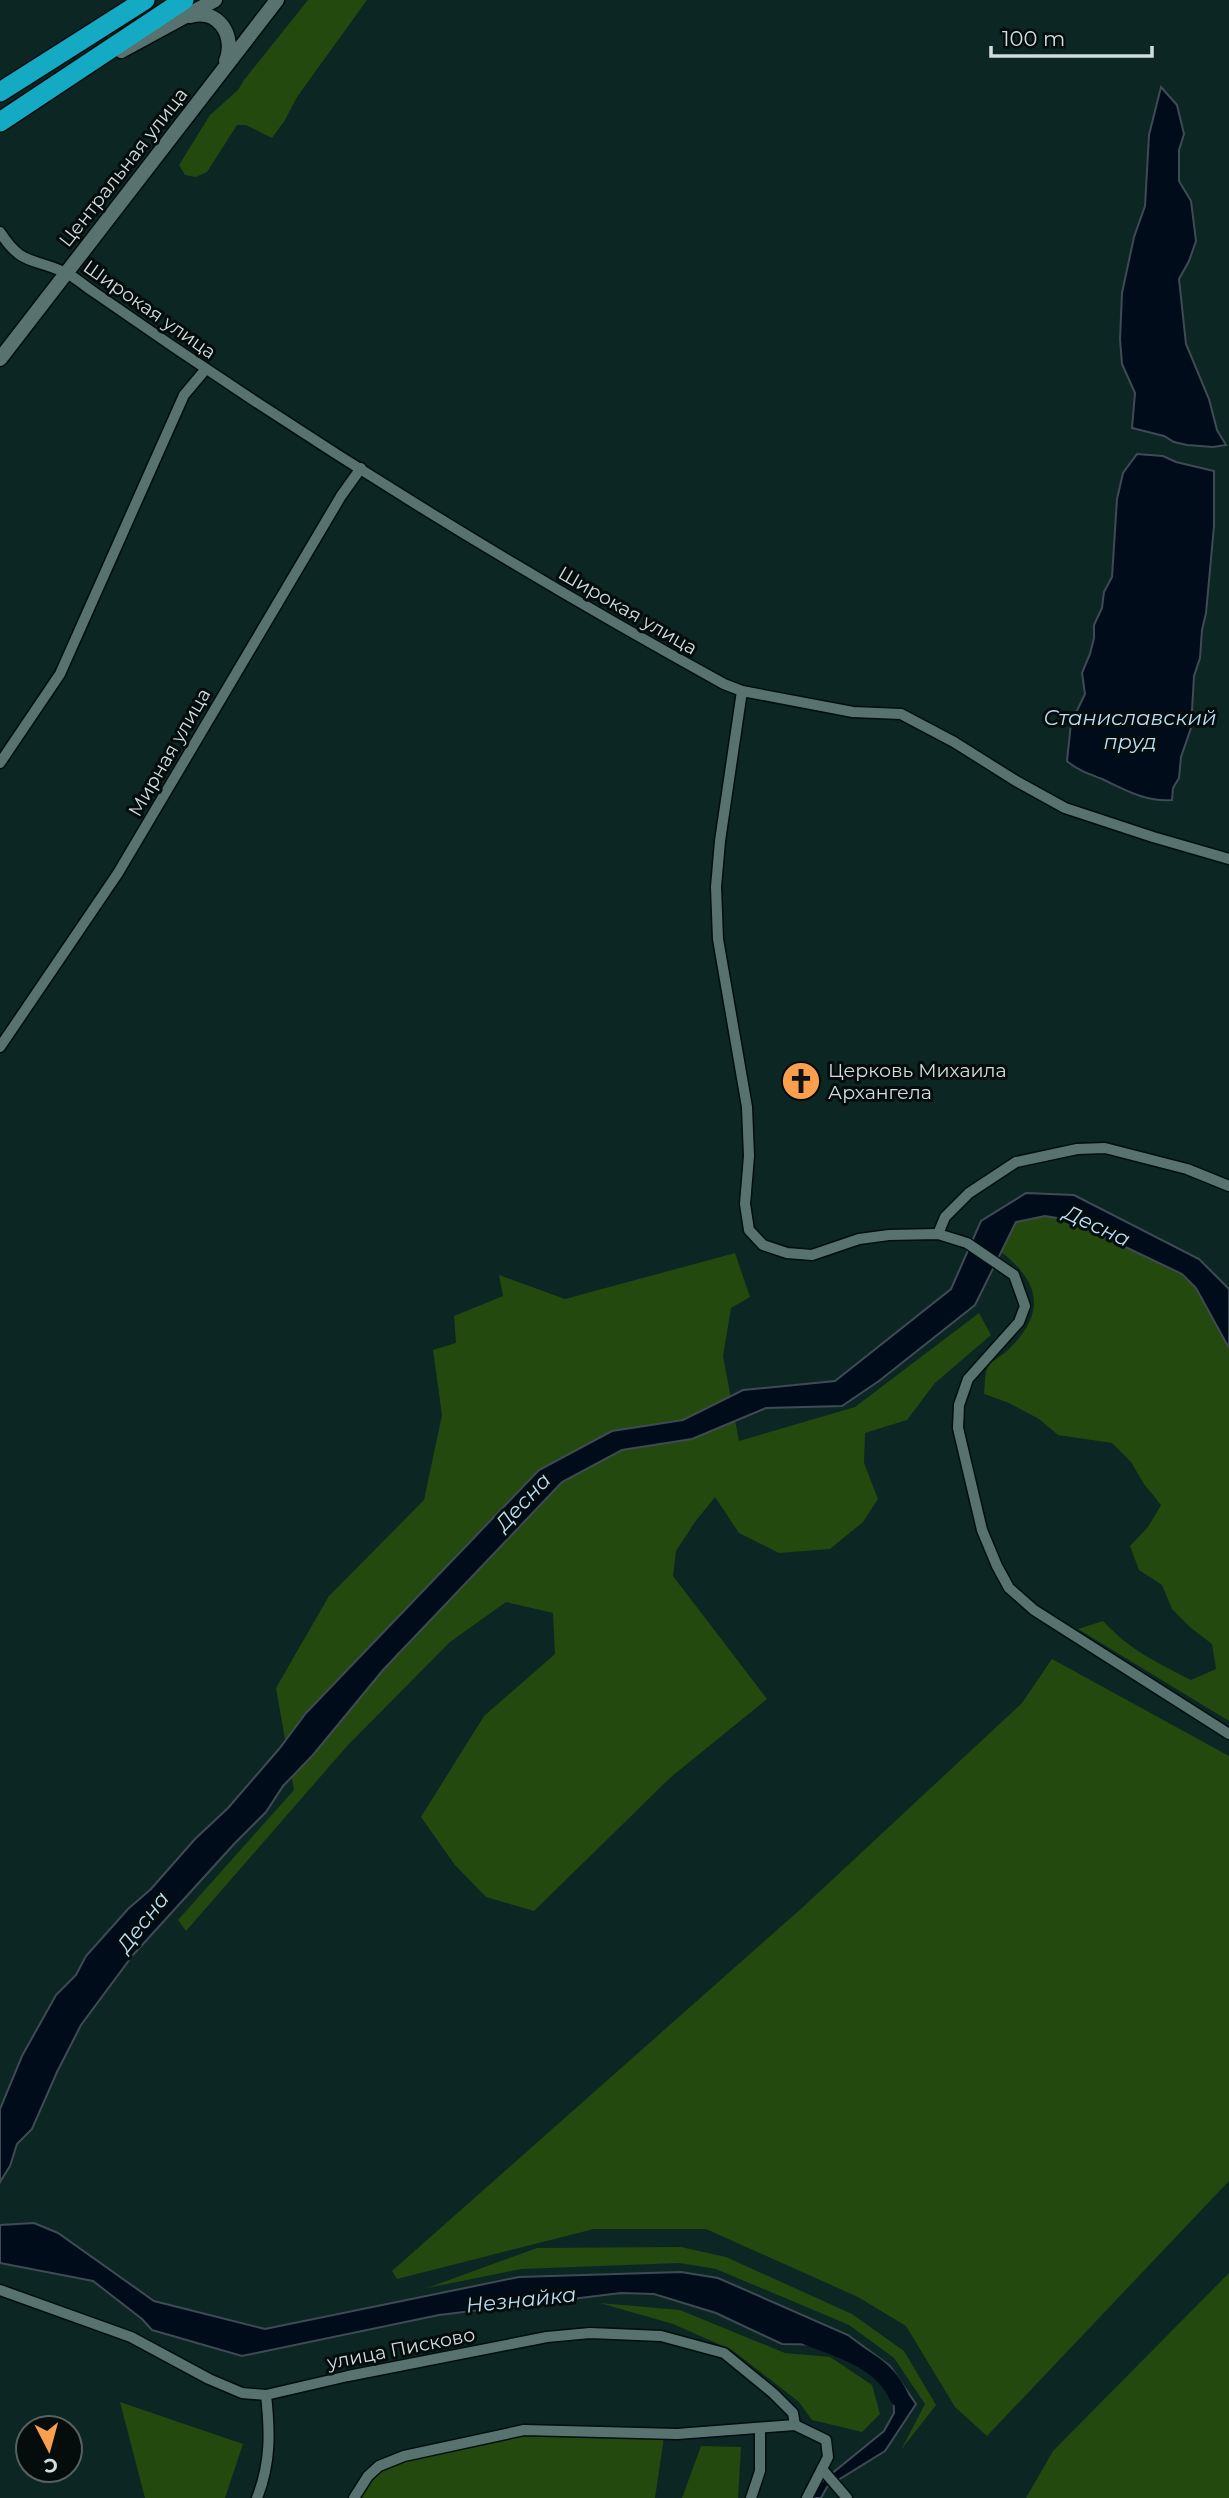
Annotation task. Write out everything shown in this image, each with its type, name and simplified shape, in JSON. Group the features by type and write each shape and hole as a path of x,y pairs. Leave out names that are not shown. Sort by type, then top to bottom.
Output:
{"highway":[{"path":"0,92 137,4"},
{"path":"0,122 184,9"}],"street":[{"path":"184,9 215,0"},
{"name":"Центральная улица","path":"0,359 277,0"},
{"path":"184,9 211,15 221,23 227,33 230,47 223,68"},
{"name":"Широкая улица","path":"0,232 12,250 23,258 66,272 205,370 360,468 589,609 724,684 742,691 853,712 901,714 1065,808 1229,859"},
{"path":"0,764 60,674 184,395 205,370"},
{"name":"Мирная улица","path":"0,1047 118,873 360,468"},
{"path":"742,691 716,887 718,939 747,1107 750,1156 745,1204 749,1230 763,1245 787,1253 812,1255 859,1239 938,1234 967,1243 1014,1275 1025,1306 1019,1322 968,1379 958,1405 958,1429 967,1470 982,1530 997,1566 1009,1588 1034,1610 1229,1734"},
{"path":"938,1234 945,1217 969,1193 1016,1162 1077,1149 1105,1148 1186,1169 1229,1186"},
{"name":"улица Писково","path":"0,2290 131,2337 209,2379 242,2393 266,2395 547,2337 590,2333 661,2336 724,2353 793,2413 795,2425"},
{"path":"257,2498 264,2481 270,2433 266,2395"},
{"path":"354,2498 368,2476 379,2466 404,2456 524,2430 677,2434 795,2425 826,2440 828,2457 824,2472 807,2498"},
{"path":"751,2498 760,2471 760,2428"},
{"path":"824,2472 847,2498"}],"green space":[{"path":"308,0 367,0 297,97 272,138 246,125 237,125 207,172 196,177 185,175 179,165 210,115 238,90"},
{"path":"1045,1216 1069,1220 1182,1274 1196,1288 1229,1348 1229,1721 1078,1629 1103,1621 1133,1648 1191,1680 1216,1669 1212,1644 1172,1609 1162,1585 1139,1570 1130,1546 1148,1527 1161,1505 1131,1462 1112,1443 1058,1435 1039,1419 1009,1403 984,1394 988,1367 1020,1336 1033,1311 1031,1287 1024,1275 1001,1252 1015,1222"},
{"path":"735,1253 750,1297 731,1308 723,1356 739,1441 855,1407 979,1313 991,1335 935,1383 907,1420 865,1433 864,1463 878,1499 863,1522 830,1549 779,1553 739,1533 715,1497 676,1551 673,1576 767,1699 671,1777 534,1911 486,1897 455,1865 421,1817 484,1716 555,1654 553,1613 506,1602 450,1642 348,1745 186,1931 178,1920 294,1790 276,1688 329,1596 424,1500 442,1415 433,1350 456,1343 454,1316 503,1296 499,1275 565,1299"},
{"path":"1052,1659 1229,1756 1229,2181 987,2436 955,2407 906,2326 858,2297 706,2229 594,2229 397,2279 392,2271 803,1907 1022,1703"},
{"path":"681,2247 726,2257 852,2314 904,2351 936,2405 901,2450 925,2404 894,2358 849,2325 716,2269 679,2263 521,2269 427,2288 537,2248"},
{"path":"1229,2273 1229,2498 1026,2498 1053,2451"},
{"path":"600,2303 680,2310 785,2353 830,2357 872,2385 880,2414 862,2432 812,2420 799,2402 732,2350 673,2324"},
{"path":"120,2402 243,2444 225,2498 145,2498"},
{"path":"482,2434 664,2437 655,2498 360,2498 379,2471"},
{"path":"701,2446 741,2447 738,2498 682,2498"}],"water":[{"path":"1161,87 1177,105 1184,134 1179,150 1179,181 1191,201 1196,241 1179,279 1186,344 1209,399 1217,430 1226,445 1187,445 1132,428 1135,393 1122,364 1122,293 1134,237 1145,206 1149,135"},
{"name":"Станиславский пруд","path":"1137,454 1163,456 1214,471 1214,526 1206,613 1200,658 1194,676 1191,728 1181,757 1179,778 1173,788 1172,800 1153,799 1136,794 1083,772 1067,761 1071,723 1085,694 1082,673 1090,654 1094,625 1102,608 1104,592 1112,577 1117,499 1123,473"},
{"name":"Десна","path":"1026,1193 1074,1195 1199,1259 1229,1289 1229,1348 1196,1288 1182,1274 1069,1220 1045,1216 1016,1222 975,1305 879,1381 842,1406 766,1408 692,1439 622,1450 562,1482 383,1670 313,1755 283,1786 266,1812 133,1955 81,2025 32,2129 17,2144 10,2166 0,2182 0,2109 22,2056 56,1995 76,1975 86,1956 128,1909 151,1889 195,1839 228,1808 306,1713 539,1470 612,1431 683,1420 743,1390 835,1381 951,1289 981,1221"},
{"path":"34,2223 58,2233 154,2301 265,2329 519,2277 681,2272 718,2278 848,2335 890,2366 916,2404 885,2451 827,2487 821,2498 811,2498 819,2484 884,2431 894,2413 893,2385 862,2355 834,2345 782,2344 716,2313 654,2294 621,2293 439,2315 242,2356 152,2330 93,2281 0,2263 0,2225"}],"waterway":[{"name":"Незнайка","path":"808,2336 848,2351 872,2365 892,2384 899,2397"}],"place":[{"name":"Церковь Михаила Архангела","path":"801,1081"}]}
